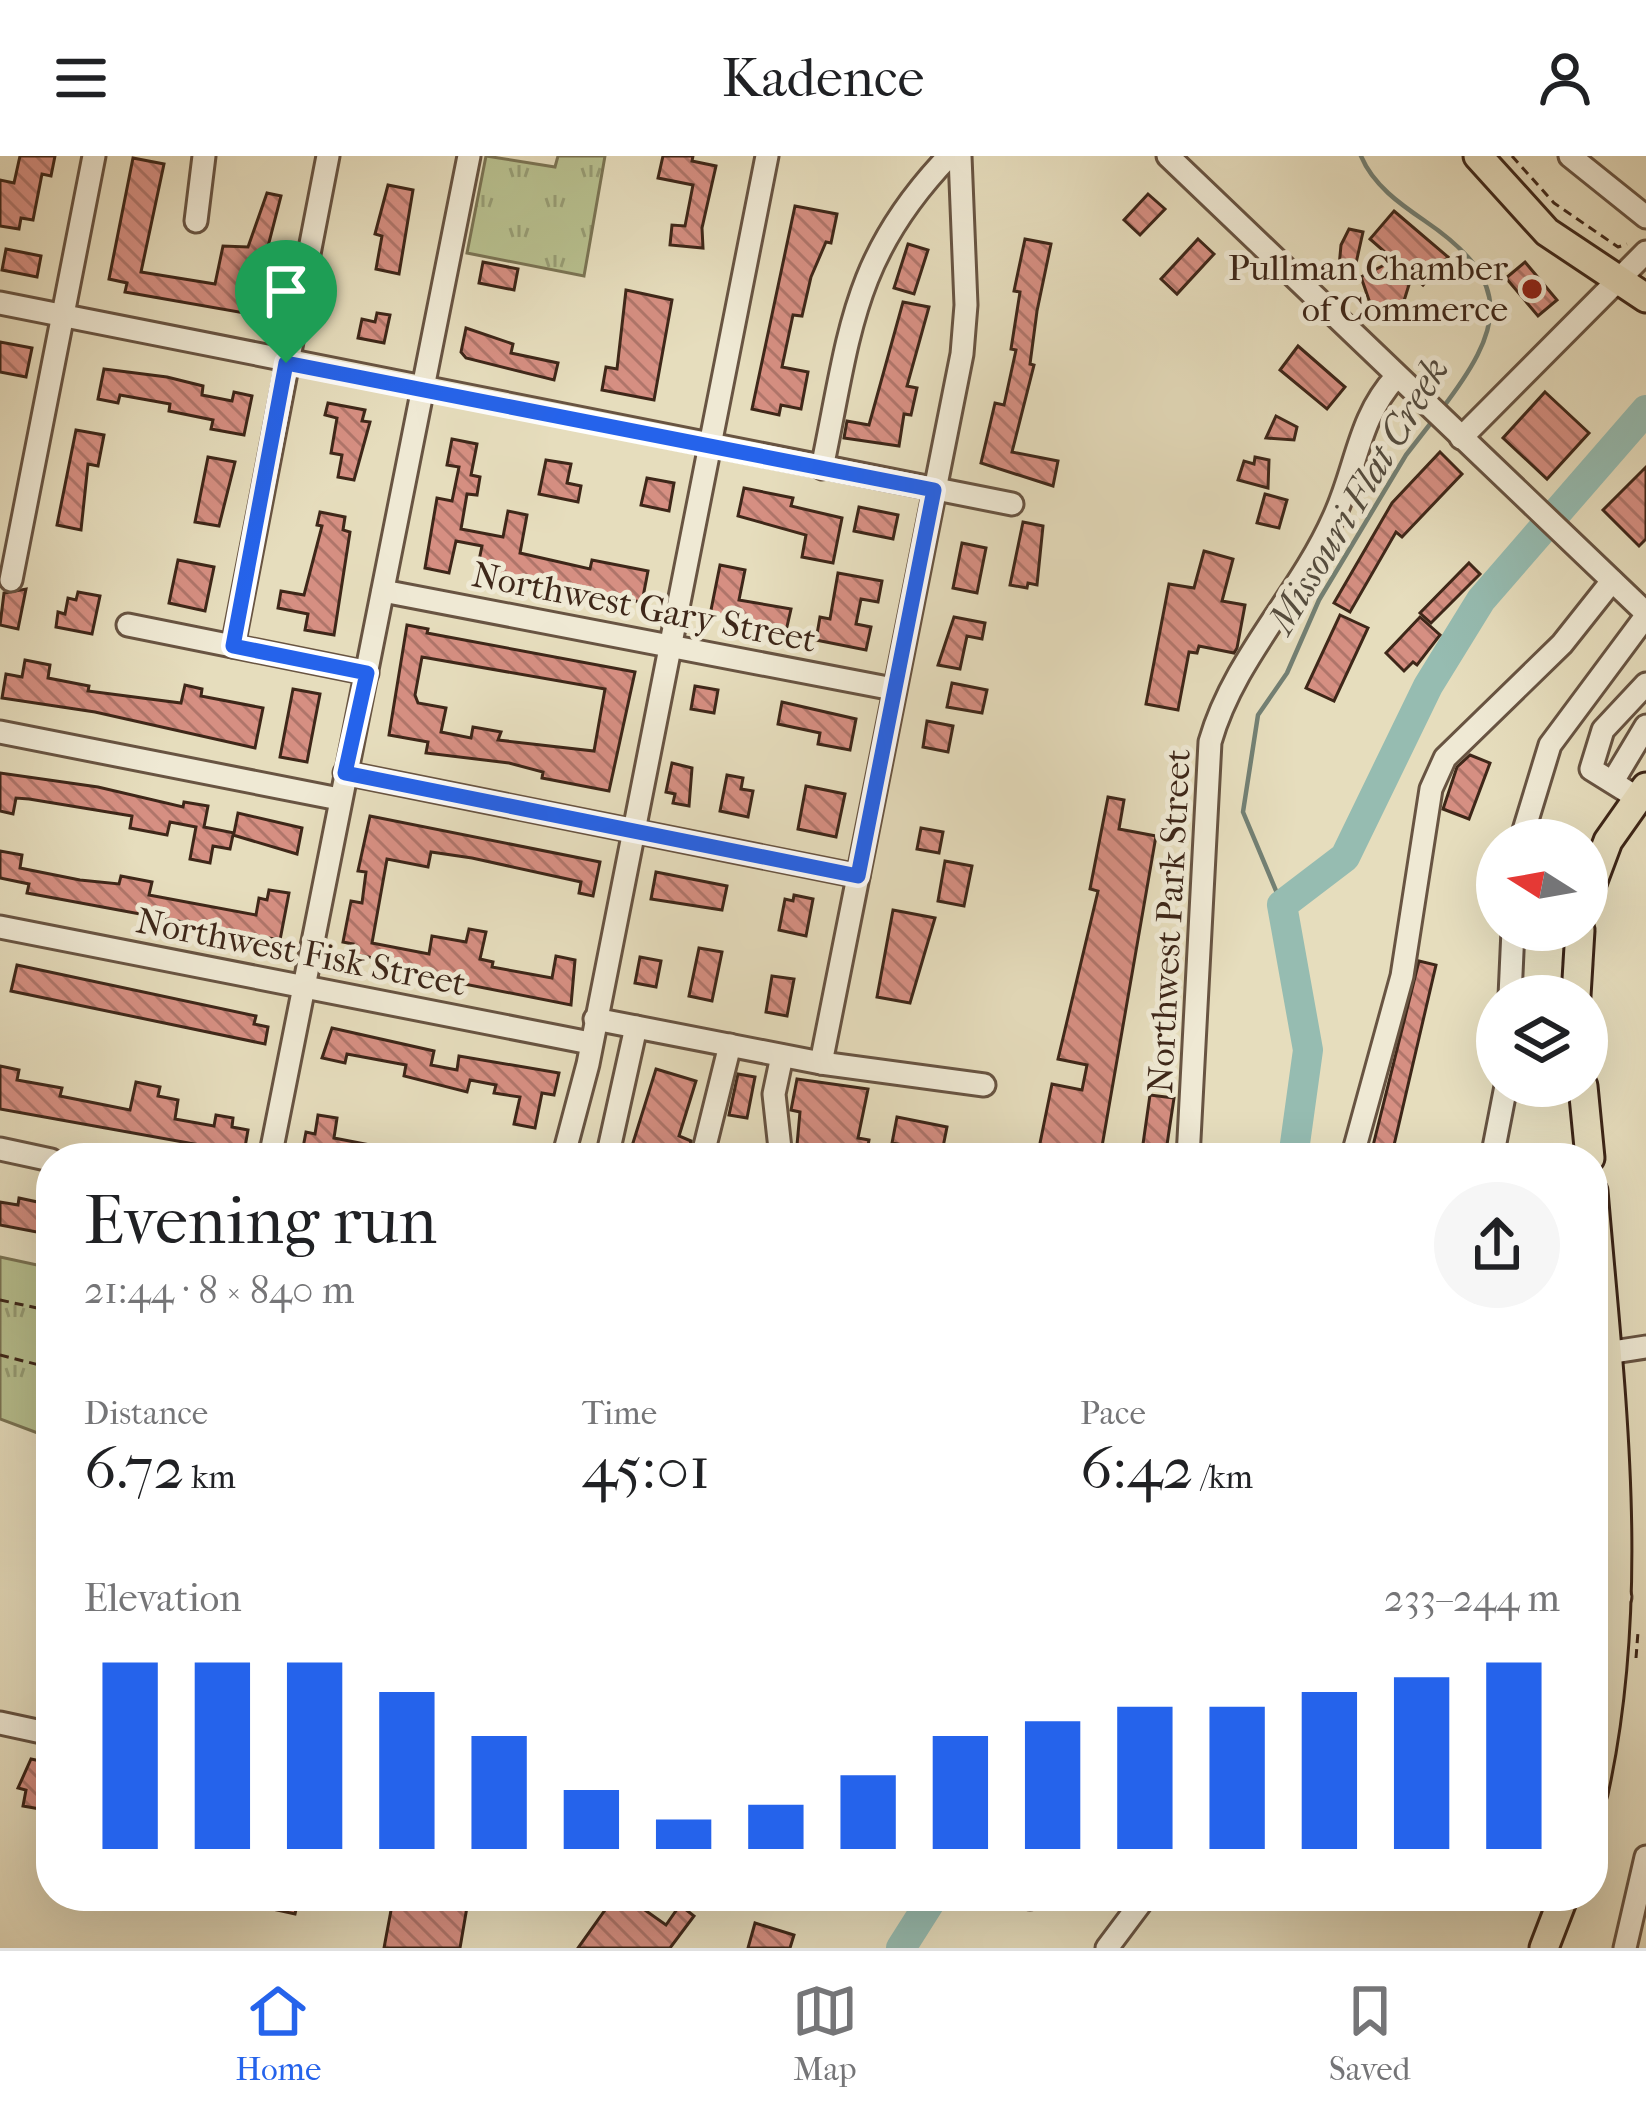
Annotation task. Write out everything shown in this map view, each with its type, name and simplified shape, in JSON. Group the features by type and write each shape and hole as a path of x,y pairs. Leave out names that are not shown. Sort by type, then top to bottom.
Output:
{"main road":[{"path":"1478,156 1546,232 1646,298"},
{"path":"1608,841 1632,788"},
{"path":"1590,1107 1590,1143"},
{"path":"1544,1948 1558,1911"}],"street":[{"path":"11,580 94,156"},
{"path":"196,221 204,156"},
{"path":"233,646 328,156"},
{"path":"273,1143 469,156"},
{"path":"567,1143 767,156"},
{"path":"822,467 857,298 879,243 911,195 950,156"},
{"path":"821,1063 966,305 960,156"},
{"path":"1168,156 1646,614 1550,745 1527,819"},
{"path":"1570,156 1646,217"},
{"path":"1455,432 1646,252"},
{"path":"0,303 1012,504"},
{"name":"Northwest Park Street","path":"1189,1143 1210,742 1225,699 1296,590 1335,516 1364,418 1396,376"},
{"path":"1356,1143 1402,976 1430,789 1445,758 1562,644 1612,581"},
{"name":"Northwest Gary Street","path":"383,591 893,689"},
{"path":"128,625 367,673"},
{"path":"1646,684 1616,712 1594,751 1591,769 1601,780 1632,788 1646,726"},
{"path":"0,732 339,799"},
{"path":"345,773 858,876"},
{"name":"Northwest Fisk Street","path":"0,927 590,1043"},
{"path":"595,1019 821,1063 984,1085"},
{"path":"610,1143 636,1027"},
{"path":"706,1143 730,1045"},
{"path":"780,1143 775,1094 782,1056"},
{"path":"1495,1143 1503,1107"},
{"path":"0,1150 36,1157"},
{"path":"1608,1353 1646,1348"},
{"path":"0,1723 36,1731"},
{"path":"1624,1948 1646,1857"},
{"path":"1107,1948 1135,1911"}],"path":[{"path":"1512,156 1554,203 1618,247"},
{"path":"0,1300 36,1308"},
{"path":"0,1355 36,1364"}],"green space":[{"path":"486,156 555,167 558,156 605,156 584,276 467,253"},
{"path":"0,1257 36,1265 36,1432 0,1419"}],"building":[{"path":"20,156 55,156 51,176 42,174 33,220 21,218 19,229 0,226 0,180 14,183"},
{"path":"663,156 693,156 692,161 716,166 702,228 703,248 670,245 672,225 685,226 693,185 658,178"},
{"path":"133,158 164,164 141,272 215,284 223,246 248,247 267,193 281,196 257,289 272,292 267,317 125,292 127,283 109,279"},
{"path":"388,185 413,190 399,274 376,269 382,236 375,234"},
{"path":"1148,194 1165,209 1140,235 1124,220"},
{"path":"795,206 837,214 831,243 826,242 811,277 802,316 793,315 782,367 808,372 801,409 781,405 779,415 752,409"},
{"path":"1394,211 1448,257 1423,285 1412,275 1403,304 1383,311 1370,303 1361,277 1394,260 1370,239"},
{"path":"1349,229 1363,232 1352,281 1338,278 1341,245"},
{"path":"1025,239 1051,244 1037,311 1030,364 1034,365 1012,452 1058,461 1053,486 981,463 995,403 1004,405 1016,350 1011,349 1020,292 1014,291"},
{"path":"1198,239 1214,254 1177,294 1161,279"},
{"path":"908,244 928,250 914,294 894,288"},
{"path":"6,249 41,256 37,277 2,270"},
{"path":"483,262 518,269 514,290 479,283"},
{"name":"Pullman Chamber of Commerce","path":"1525,262 1557,300 1538,316 1506,278"},
{"path":"626,290 672,300 654,400 602,390 606,367 617,369"},
{"path":"903,302 929,307 907,386 917,388 911,415 904,414 899,446 844,438 847,421 869,425"},
{"path":"377,313 390,315 384,343 358,338 362,319 375,322"},
{"path":"466,328 513,344 511,353 558,363 554,380 466,358 461,352"},
{"path":"0,342 32,348 26,377 0,372"},
{"path":"1298,346 1345,387 1327,409 1280,370"},
{"path":"104,369 203,386 202,395 232,401 234,392 252,396 244,435 211,429 213,420 169,411 170,404 120,395 118,403 98,399"},
{"path":"1545,392 1589,433 1547,479 1503,438"},
{"path":"328,403 365,410 362,421 370,422 354,480 338,477 342,455 331,453 337,418 325,415"},
{"path":"1276,416 1297,427 1294,440 1266,438"},
{"path":"76,430 104,435 98,466 88,464 81,530 57,525"},
{"path":"452,439 477,444 471,475 480,477 477,495 467,494 461,529 503,537 508,511 527,515 520,553 590,569 592,560 648,571 642,602 500,580 501,575 477,570 482,546 456,541 449,573 425,568 437,498 452,501 459,467 447,465"},
{"path":"1440,452 1462,474 1402,537 1396,532 1350,612 1334,603 1392,503"},
{"path":"208,457 235,462 219,526 195,522"},
{"path":"1255,457 1269,460 1268,488 1238,480 1244,461 1254,464"},
{"path":"546,460 571,464 567,483 581,486 578,502 539,494"},
{"path":"1646,467 1646,539 1639,546 1603,510"},
{"path":"647,478 674,483 669,511 641,505"},
{"path":"744,488 793,498 791,506 842,518 833,563 802,557 806,535 738,516"},
{"path":"1265,494 1287,500 1279,528 1257,523"},
{"path":"859,507 898,515 893,539 854,531"},
{"path":"320,512 345,517 343,530 350,532 334,635 305,630 308,614 278,608 281,591 304,595 322,526 317,525"},
{"path":"1023,522 1043,526 1037,585 1028,583 1027,588 1010,585"},
{"path":"962,543 986,548 977,593 953,588"},
{"path":"1204,551 1233,559 1222,601 1245,605 1237,648 1234,653 1199,646 1197,653 1189,652 1178,710 1146,704 1169,584 1194,588"},
{"path":"178,560 214,567 205,611 169,603"},
{"path":"1469,563 1480,574 1431,623 1420,613"},
{"path":"720,565 745,570 739,600 791,609 786,631 710,615"},
{"path":"838,573 882,581 878,602 861,599 856,624 871,627 866,650 816,640 820,617 830,619"},
{"path":"26,589 18,629 0,625 4,593"},
{"path":"78,592 100,596 92,634 56,627 58,612 65,614 68,598 76,600"},
{"path":"1340,615 1368,628 1334,701 1306,688"},
{"path":"954,617 985,623 982,639 967,636 960,669 938,665"},
{"path":"1420,617 1440,635 1417,665 1413,662 1404,671 1386,653"},
{"path":"407,625 428,629 427,633 635,672 609,791 542,778 543,772 509,763 426,753 428,742 389,735","holes":["422,657 605,689 594,751 498,740 501,732 473,727 471,738 441,732 446,708 418,703 415,695"]},
{"path":"25,660 50,665 48,678 89,686 88,691 181,703 185,685 202,689 201,696 263,708 255,748 95,712 2,698 6,674 22,677"},
{"path":"952,683 987,690 982,713 947,707"},
{"path":"695,686 718,690 714,713 691,709"},
{"path":"293,689 320,694 307,762 280,757"},
{"path":"782,702 856,719 850,750 818,744 820,733 778,724"},
{"path":"927,721 953,726 948,752 923,747"},
{"path":"1470,755 1490,763 1469,819 1443,809 1457,767"},
{"path":"672,763 692,768 689,806 673,803 675,794 666,792"},
{"path":"0,773 98,787 183,807 184,802 208,806 204,827 234,833 238,813 302,828 297,854 233,835 230,849 213,846 210,863 190,859 196,827 170,822 167,835 130,828 132,816 29,799 16,798 13,814 0,811"},
{"path":"727,775 743,778 741,789 753,791 748,817 720,811"},
{"path":"806,786 845,794 836,837 798,829"},
{"path":"1108,797 1124,800 1119,829 1156,836 1103,1143 1040,1143 1052,1084 1082,1090 1087,1065 1058,1059 1098,891 1090,889"},
{"path":"370,816 600,862 593,896 579,893 581,882 472,858 431,852 428,867 387,859 372,943 429,954 432,936 466,942 469,929 486,932 480,959 493,962 492,967 552,978 556,956 575,960 571,1005 378,967 379,959 351,954 353,944 343,942 351,901 362,903 366,872 358,871"},
{"path":"921,828 943,832 939,853 917,849"},
{"path":"0,851 22,855 20,868 80,880 119,884 121,876 152,882 149,895 256,915 259,898 267,900 269,890 289,893 280,940 27,893 29,884 0,878"},
{"path":"945,861 972,866 964,906 938,901"},
{"path":"656,872 727,886 722,910 651,899"},
{"path":"794,895 813,899 806,936 779,930 785,899 793,901"},
{"path":"893,910 935,918 910,1003 877,997"},
{"path":"699,948 722,952 712,1001 689,996"},
{"path":"640,957 661,961 656,987 635,983"},
{"path":"1419,961 1436,965 1394,1143 1374,1143"},
{"path":"17,965 256,1016 254,1024 268,1027 265,1044 11,991"},
{"path":"772,976 794,979 787,1016 766,1012"},
{"path":"332,1028 434,1051 431,1065 457,1070 459,1056 559,1073 554,1095 542,1093 535,1128 514,1124 520,1097 494,1093 496,1085 470,1080 467,1092 404,1076 406,1065 347,1054 345,1063 322,1058"},
{"path":"0,1066 19,1070 17,1080 62,1088 60,1096 130,1110 136,1082 160,1087 158,1096 178,1100 175,1119 214,1126 216,1115 233,1118 232,1127 248,1130 246,1143 189,1143 0,1109"},
{"path":"656,1069 696,1081 679,1136 691,1143 633,1143"},
{"path":"738,1074 755,1077 747,1118 729,1115"},
{"path":"797,1079 868,1089 858,1138 868,1143 797,1143 800,1112 791,1110"},
{"path":"1150,1095 1174,1098 1167,1143 1143,1143"},
{"path":"318,1115 337,1118 334,1138 360,1143 304,1143 306,1132 315,1134"},
{"path":"897,1117 947,1127 944,1143 892,1143"},
{"path":"19,1198 36,1202 36,1232 0,1225 0,1202 18,1205"},
{"path":"31,1759 36,1760 36,1808 23,1806 26,1790 18,1788"},
{"path":"391,1911 466,1911 460,1948 384,1948"},
{"path":"604,1911 646,1911 666,1925 676,1911 694,1916 670,1948 578,1948"},
{"path":"755,1923 794,1935 790,1948 748,1948"}],"waterway":[{"name":"Missouri Flat Creek","path":"1361,156 1388,193 1475,265 1486,287 1487,331 1441,410"},
{"path":"1295,1143 1308,1050 1282,905 1345,857 1428,686 1481,600 1646,410"},
{"name":"Missouri Flat Creek","path":"1282,905 1243,812 1258,715 1287,673 1319,600 1406,455 1434,419"},
{"path":"901,1948 924,1911"}],"place":[{"name":"Pullman Chamber of Commerce","path":"1532,289"}],"route":[{"path":"286,363 934,490 858,876 345,773 367,673 233,646 286,363"}]}
